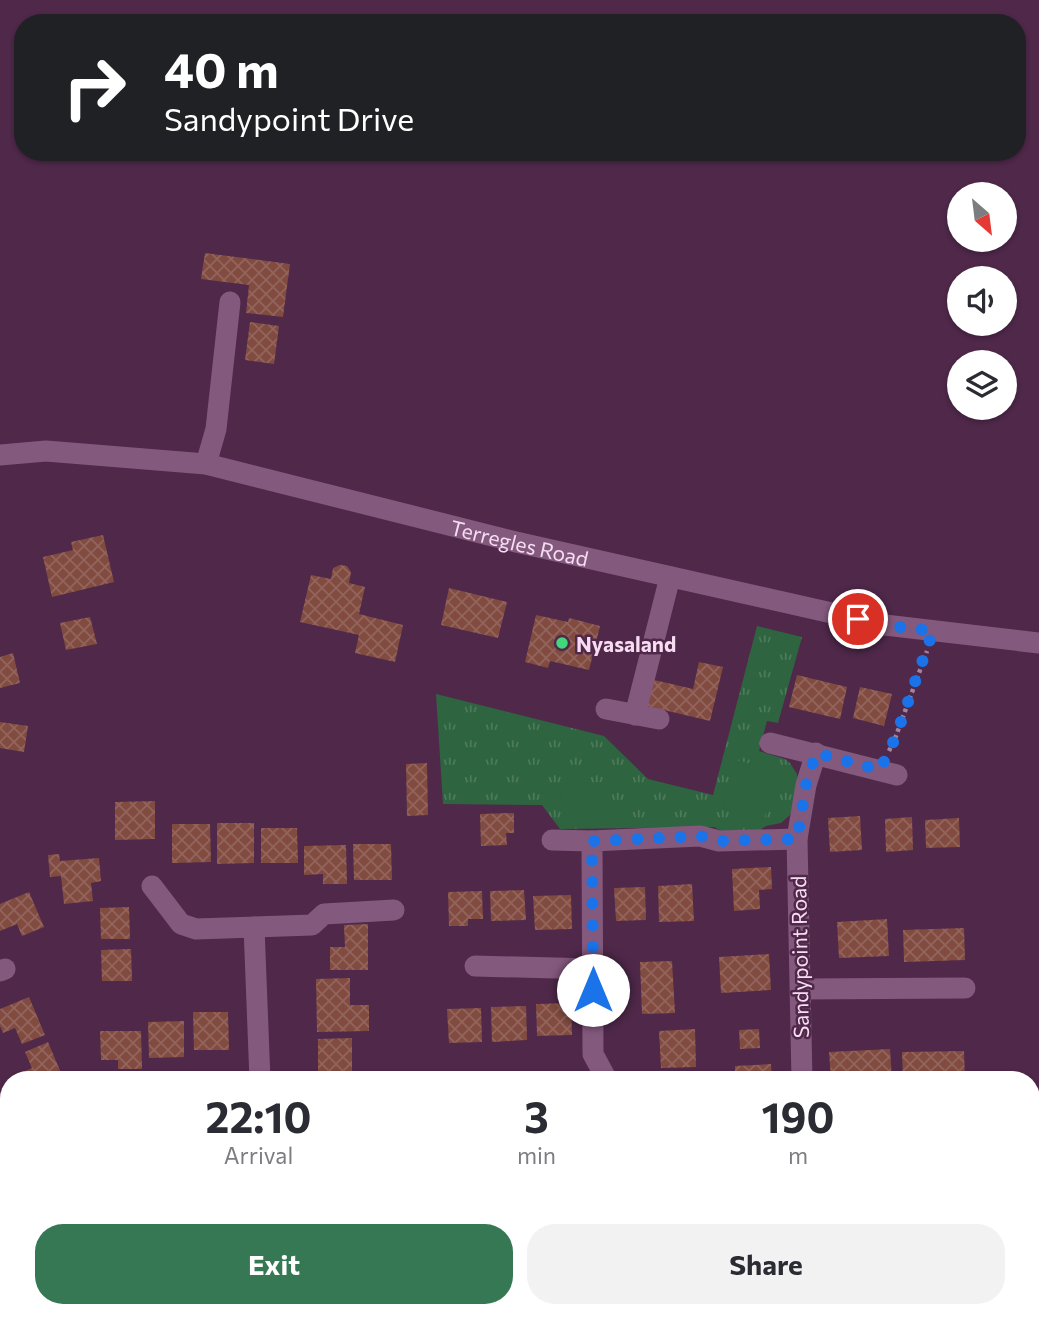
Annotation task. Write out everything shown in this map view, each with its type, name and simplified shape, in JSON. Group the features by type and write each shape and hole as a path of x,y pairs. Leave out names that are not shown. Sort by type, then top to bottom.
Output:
{"street":[{"path":"206,464 216,429 230,302"},
{"name":"Terregles Road","path":"0,455 46,451 206,464 516,542 885,625 1039,643"},
{"path":"635,715 670,577"},
{"path":"606,709 659,719"},
{"path":"770,743 888,773"},
{"name":"Sandypoint Road","path":"802,1071 797,839 806,785 816,753"},
{"path":"552,841 700,836 719,841 797,839"},
{"path":"592,841 593,1054 602,1071"},
{"path":"152,886 181,924 196,929 312,925 324,914 394,910"},
{"path":"254,927 260,1071"},
{"path":"475,966 593,968"},
{"path":"801,989 965,988"}],"path":[{"path":"888,773 896,736 933,631"}],"green space":[{"path":"757,626 802,637 778,723 767,721 759,751 785,759 797,774 797,790 790,815 781,823 766,826 755,833 725,833 714,827 560,829 542,805 443,804 436,694 604,736 648,779 713,795"},
{"path":"736,760 777,771 764,819 723,808"},
{"path":"611,782 612,819 561,821 560,784"}],"building":[{"path":"205,253 290,264 283,317 246,313 249,285 201,279"},
{"path":"250,322 279,326 274,364 245,360"},
{"path":"103,535 114,582 52,597 43,557 73,550 71,542"},
{"path":"347,566 351,572 349,583 365,587 359,614 403,625 395,662 355,653 359,635 300,622 311,575 331,579 333,568"},
{"path":"449,588 507,602 498,638 441,625"},
{"name":"Nyasaland","path":"536,615 568,622 569,618 600,626 589,670 550,661 548,668 525,662"},
{"path":"90,617 97,644 66,650 60,623"},
{"path":"13,653 20,683 0,688 0,657"},
{"path":"699,662 723,667 710,721 643,705 650,679 693,689"},
{"path":"797,675 847,687 840,719 789,707"},
{"path":"860,687 892,694 884,726 853,718"},
{"path":"0,722 28,726 24,752 0,748"},
{"path":"427,763 428,815 407,816 406,764"},
{"path":"155,801 155,839 115,840 115,802"},
{"path":"514,813 514,833 506,833 507,845 481,846 480,814"},
{"path":"860,816 862,850 830,852 828,818"},
{"path":"912,817 913,850 886,852 885,819"},
{"path":"959,818 960,847 926,848 925,820"},
{"path":"217,823 254,823 254,863 217,864"},
{"path":"172,824 210,824 211,862 172,863"},
{"path":"261,828 297,828 298,863 261,863"},
{"path":"353,844 391,844 392,880 354,880"},
{"path":"346,845 347,884 323,884 323,874 304,875 304,846"},
{"path":"59,854 60,861 99,858 101,881 91,883 93,901 64,904 61,876 50,877 48,855"},
{"path":"771,867 772,889 759,890 760,909 734,911 732,869"},
{"path":"692,884 694,921 659,922 658,886"},
{"path":"645,887 646,920 616,921 614,888"},
{"path":"524,890 526,920 491,921 490,891"},
{"path":"482,891 483,919 468,919 468,926 449,926 448,892"},
{"path":"29,892 44,927 22,936 17,924 0,931 0,904"},
{"path":"571,895 572,929 535,930 533,896"},
{"path":"129,907 130,939 101,939 100,908"},
{"path":"887,919 889,956 839,958 837,922"},
{"path":"368,924 368,970 330,970 330,947 345,947 344,925"},
{"path":"964,928 965,960 904,962 903,930"},
{"path":"131,949 132,981 102,981 101,950"},
{"path":"769,954 771,990 721,993 719,957"},
{"path":"672,961 675,1013 642,1014 640,962"},
{"path":"350,978 350,1005 369,1005 369,1031 317,1032 316,979"},
{"path":"29,997 45,1035 22,1044 15,1028 3,1033 0,1026 0,1009"},
{"path":"571,1003 572,1035 537,1036 536,1004"},
{"path":"526,1006 527,1040 492,1042 491,1007"},
{"path":"481,1008 482,1042 449,1043 447,1009"},
{"path":"193,1012 228,1012 229,1050 194,1050"},
{"path":"184,1021 184,1057 149,1058 148,1022"},
{"path":"695,1029 696,1067 661,1068 659,1031"},
{"path":"759,1029 760,1048 740,1049 739,1030"},
{"path":"100,1031 141,1031 142,1069 118,1069 118,1060 101,1060"},
{"path":"352,1038 352,1071 318,1071 318,1039"},
{"path":"48,1042 60,1071 25,1071 32,1068 25,1052"},
{"path":"890,1049 891,1071 830,1071 829,1052"},
{"path":"964,1051 965,1071 903,1071 902,1052"},
{"path":"771,1064 771,1071 735,1071 735,1066"}],"place":[{"name":"Nyasaland","path":"562,643"}],"route":[{"path":"593,990 592,841 700,836 719,841 797,839 806,785 816,753 880,770 896,736 933,631 858,619"}]}
